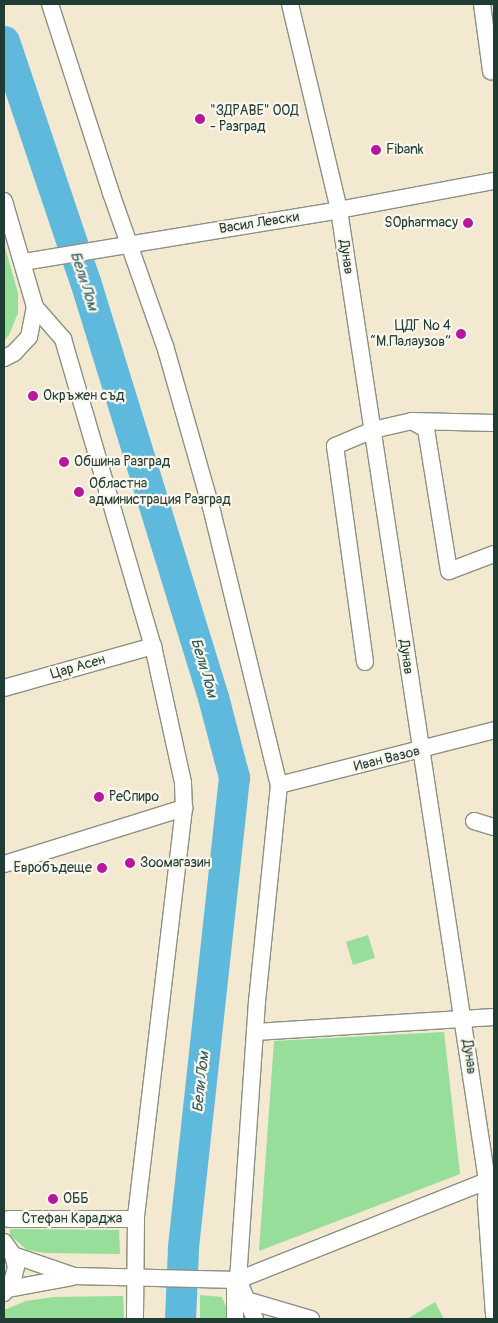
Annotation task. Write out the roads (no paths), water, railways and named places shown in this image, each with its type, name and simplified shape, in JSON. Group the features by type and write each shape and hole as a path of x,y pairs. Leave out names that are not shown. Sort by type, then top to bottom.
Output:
{"street":[{"path":"50,4 165,346 212,511 279,785 255,1032 236,1279 235,1319"},
{"name":"Дунав","path":"290,4 339,210 420,751 491,1181 486,1203 494,1315"},
{"path":"482,4 491,71"},
{"name":"Васил Левски","path":"23,262 129,243 339,210 494,180"},
{"path":"4,201 35,307 29,337 14,353 4,358"},
{"path":"35,307 63,338 153,646 183,783 184,808 136,1218 136,1319"},
{"path":"412,421 426,429 449,571 494,554"},
{"path":"365,662 335,446 373,430 412,421 494,422"},
{"name":"Цар Асен","path":"4,688 153,646"},
{"name":"Иван Вазов","path":"279,785 420,751 494,730"},
{"path":"4,864 184,808"},
{"path":"474,821 494,827"},
{"path":"255,1032 494,1016"},
{"path":"6,1291 74,1276 236,1279 491,1181"},
{"name":"Стефан Караджа","path":"9,1219 136,1218"},
{"path":"8,1248 74,1276"},
{"path":"6,1291 14,1279 16,1267 8,1248"},
{"path":"236,1279 254,1319"},
{"path":"246,1300 311,1319"}],"waterway":[{"name":"Бели Лом","path":"4,41 85,281 213,697 234,777 183,1248 180,1319"}],"place":[{"name":"\"ЗДРАВЕ\" ООД - Разград","path":"200,119"},
{"name":"Fibank","path":"376,150"},
{"name":"SOpharmacy","path":"468,223"},
{"name":"ЦДГ № 4 “М.Палаузов”","path":"461,334"},
{"name":"Окръжен съд","path":"33,396"},
{"name":"Обшина Разград","path":"64,462"},
{"name":"Областна администрация Разград","path":"79,492"},
{"name":"РеСпиро","path":"99,797"},
{"name":"Зоомагазин","path":"130,863"},
{"name":"Евробъдеще","path":"102,868"},
{"name":"ОББ","path":"53,1199"}]}
